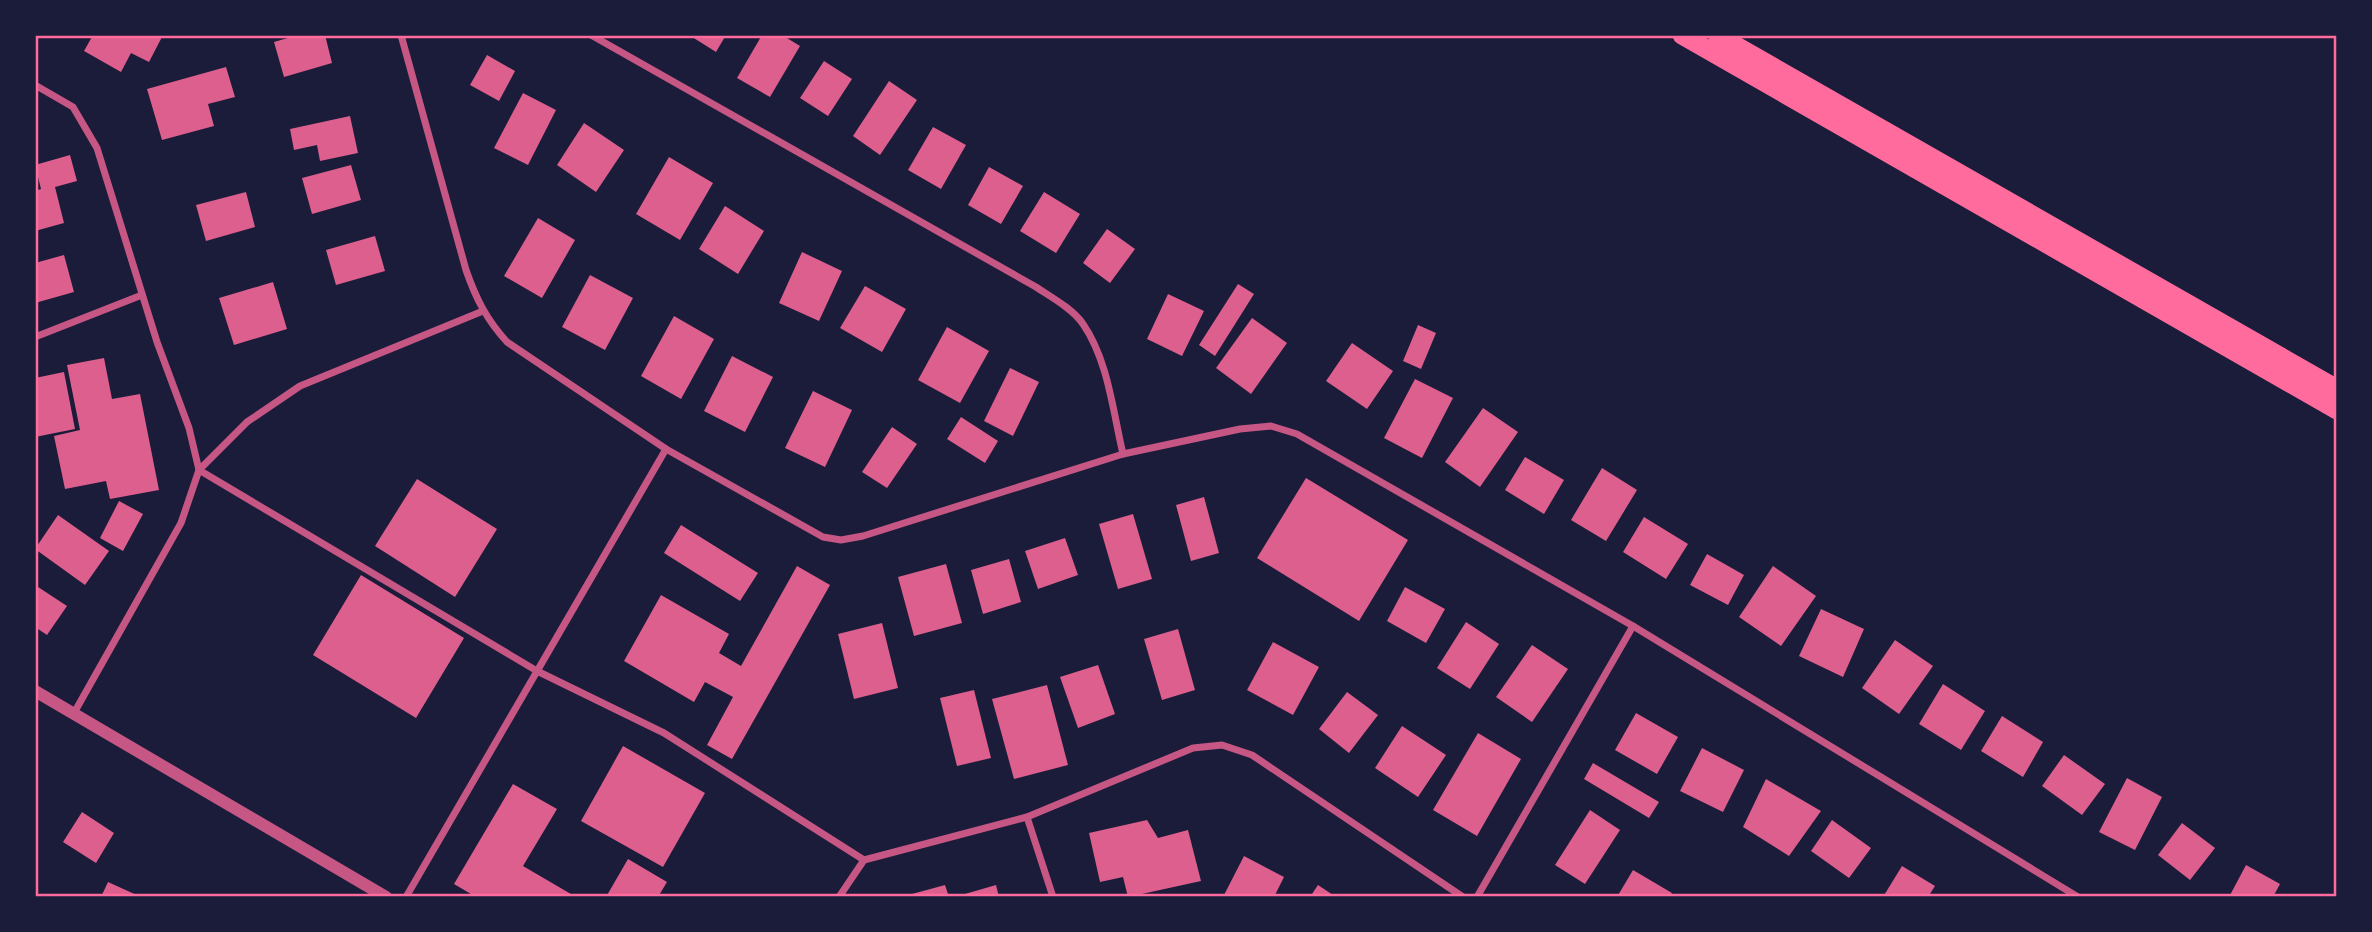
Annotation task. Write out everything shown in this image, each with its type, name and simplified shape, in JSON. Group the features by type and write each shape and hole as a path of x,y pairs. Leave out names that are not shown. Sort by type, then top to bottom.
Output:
{"highway":[{"path":"1682,35 2337,410"},
{"path":"1717,35 2337,389"}],"street":[{"path":"401,35 466,270 483,311 507,342 666,449 823,537 841,540 891,528 1123,454 1240,429 1271,426 1297,435 1633,626 2078,897"},
{"path":"591,35 1057,301 1082,321 1095,345 1123,454"},
{"path":"35,85 73,107 97,148 142,295 189,428 199,470 537,671 664,733 864,860"},
{"path":"35,337 142,295"},
{"path":"74,713 181,523 199,470 247,422 300,386 483,311"},
{"path":"407,897 666,449"},
{"path":"1478,897 1633,626"},
{"path":"35,691 386,897"},
{"path":"839,897 864,860 1027,817 1194,748 1222,745 1252,755 1463,897"},
{"path":"1027,817 1053,897"}],"building":[{"path":"93,35 163,35 149,62 131,53 121,72 84,51"},
{"path":"298,35 325,35 332,63 284,77 274,42"},
{"path":"689,35 726,35 716,52"},
{"path":"762,35 782,35 800,46 770,97 737,78"},
{"path":"487,55 515,71 499,101 470,85"},
{"path":"824,61 852,79 828,116 800,98"},
{"path":"226,67 235,97 208,104 214,126 162,140 147,89"},
{"path":"889,81 917,100 880,155 853,136"},
{"path":"523,93 556,110 528,165 494,148"},
{"path":"350,116 358,153 320,161 317,145 294,150 290,129"},
{"path":"584,123 624,150 596,192 557,165"},
{"path":"933,127 966,145 941,189 908,170"},
{"path":"70,155 77,181 55,187 64,223 35,231 35,191 41,189 35,165"},
{"path":"669,157 713,183 680,240 636,214"},
{"path":"351,165 361,200 312,214 302,178"},
{"path":"989,167 1023,186 1001,224 968,205"},
{"path":"246,192 255,227 206,241 196,205"},
{"path":"1044,192 1080,214 1056,253 1020,231"},
{"path":"725,206 764,231 738,274 699,249"},
{"path":"538,218 575,240 542,298 504,276"},
{"path":"1107,229 1135,249 1110,283 1083,263"},
{"path":"375,236 385,271 336,285 326,250"},
{"path":"802,252 842,271 819,321 779,303"},
{"path":"64,255 74,292 35,303 35,263"},
{"path":"590,275 633,298 605,350 562,327"},
{"path":"273,282 287,329 234,345 219,298"},
{"path":"1238,284 1254,294 1215,356 1199,345"},
{"path":"865,286 906,309 882,352 840,328"},
{"path":"1168,294 1204,311 1182,356 1147,339"},
{"path":"674,316 714,339 681,399 641,376"},
{"path":"1252,318 1287,343 1251,394 1216,368"},
{"path":"1418,325 1436,333 1421,369 1403,361"},
{"path":"947,327 989,351 960,403 918,380"},
{"path":"1352,343 1393,371 1367,409 1326,381"},
{"path":"732,356 773,377 745,432 704,411"},
{"path":"104,358 112,399 140,394 159,490 110,499 106,481 65,489 54,436 80,430 67,365"},
{"path":"1010,368 1039,382 1013,436 984,421"},
{"path":"64,372 75,429 35,437 35,378"},
{"path":"1415,379 1453,398 1422,458 1384,438"},
{"path":"813,391 852,410 825,467 785,448"},
{"path":"1483,408 1518,432 1480,487 1445,462"},
{"path":"961,417 998,441 985,463 947,439"},
{"path":"892,427 917,444 887,488 862,472"},
{"path":"1525,457 1564,480 1544,514 1505,490"},
{"path":"1602,468 1637,490 1606,541 1571,520"},
{"path":"1306,478 1408,540 1359,621 1257,558"},
{"path":"417,479 497,529 455,597 375,546"},
{"path":"1204,497 1219,553 1191,561 1176,505"},
{"path":"119,501 143,514 123,551 100,538"},
{"path":"1133,514 1152,579 1118,589 1099,524"},
{"path":"58,515 109,551 85,585 35,549"},
{"path":"1644,517 1688,544 1666,579 1623,552"},
{"path":"681,525 758,573 740,601 664,553"},
{"path":"1065,538 1078,575 1038,589 1025,551"},
{"path":"1707,554 1744,575 1728,605 1690,585"},
{"path":"1009,559 1021,602 983,614 971,570"},
{"path":"946,564 962,623 914,636 898,577"},
{"path":"797,566 830,585 732,759 707,745 733,697 705,682 694,702 624,661 661,595 729,634 719,653 741,666"},
{"path":"1773,566 1816,596 1781,646 1739,617"},
{"path":"361,575 464,638 416,718 313,655"},
{"path":"35,585 67,606 47,635 35,627"},
{"path":"1405,587 1445,609 1426,643 1387,621"},
{"path":"1821,609 1864,629 1843,677 1799,656"},
{"path":"1466,622 1499,644 1470,689 1437,668"},
{"path":"882,623 898,688 854,699 838,634"},
{"path":"1178,629 1195,690 1162,700 1144,639"},
{"path":"1895,640 1933,666 1899,714 1862,688"},
{"path":"1273,642 1319,667 1293,715 1247,690"},
{"path":"1532,645 1568,669 1532,722 1496,697"},
{"path":"1098,665 1115,714 1078,728 1060,677"},
{"path":"1943,684 1985,711 1961,750 1919,724"},
{"path":"1047,685 1068,765 1014,779 992,699"},
{"path":"974,690 991,758 957,766 940,698"},
{"path":"1347,692 1378,715 1349,753 1319,729"},
{"path":"1636,713 1678,737 1657,774 1615,750"},
{"path":"2002,716 2043,742 2023,777 1981,751"},
{"path":"1402,726 1446,755 1418,797 1375,768"},
{"path":"1478,733 1521,759 1477,836 1433,810"},
{"path":"623,746 705,793 663,867 581,821"},
{"path":"1702,748 1744,770 1723,812 1680,791"},
{"path":"2064,755 2105,784 2082,815 2042,786"},
{"path":"1593,763 1659,802 1649,818 1584,779"},
{"path":"2127,778 2162,797 2135,850 2099,832"},
{"path":"1766,779 1821,811 1789,856 1743,827"},
{"path":"513,784 557,809 523,866 576,897 476,897 454,884"},
{"path":"1590,810 1620,830 1585,884 1555,865"},
{"path":"82,812 114,833 96,863 63,842"},
{"path":"1147,820 1158,838 1188,830 1201,881 1128,897 1123,877 1100,882 1089,833"},
{"path":"1832,820 1871,848 1849,878 1811,851"},
{"path":"2182,823 2215,848 2190,880 2158,855"},
{"path":"1244,856 1284,877 1274,897 1223,897"},
{"path":"628,859 667,882 658,897 606,897"},
{"path":"2246,865 2280,884 2273,897 2229,897"},
{"path":"1902,866 1935,886 1928,897 1883,897"},
{"path":"1633,870 1672,893 1669,897 1617,897"},
{"path":"108,882 141,897 101,897"},
{"path":"945,885 949,897 913,897 912,894"},
{"path":"996,885 999,897 958,897 958,896"},
{"path":"1318,885 1336,897 1310,897"}]}
